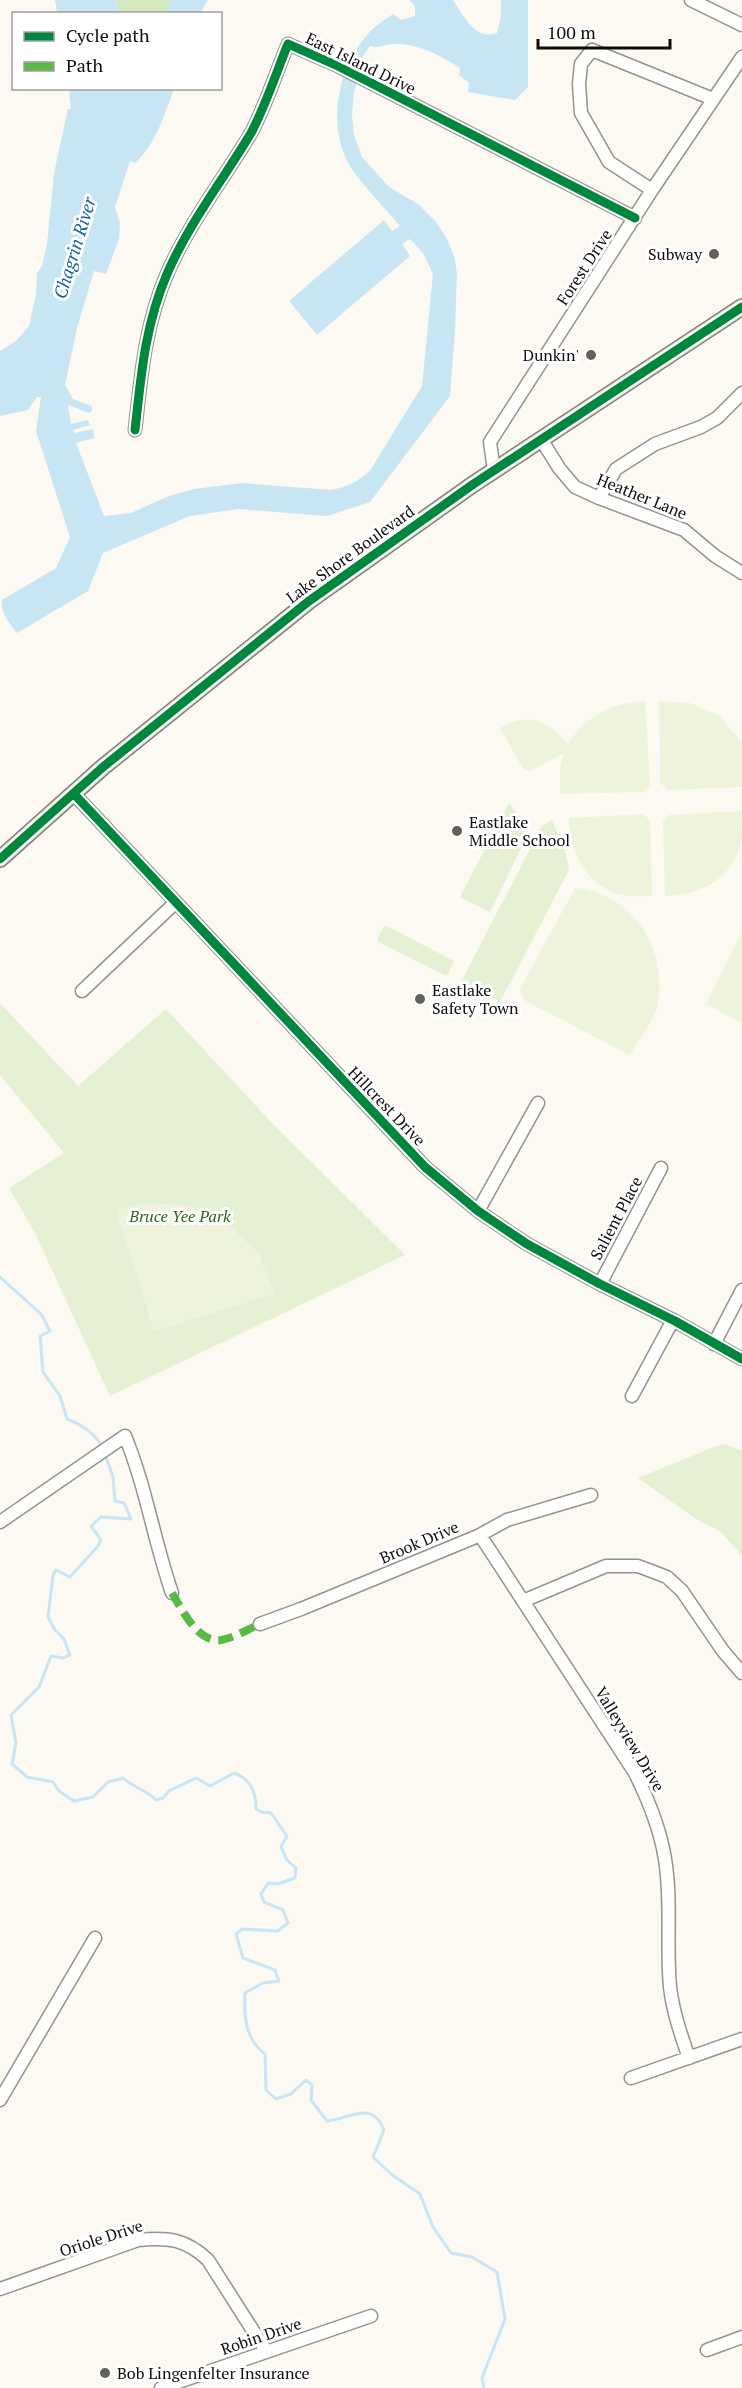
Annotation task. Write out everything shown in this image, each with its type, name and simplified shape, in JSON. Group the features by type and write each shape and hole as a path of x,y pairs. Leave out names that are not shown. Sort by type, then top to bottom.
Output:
{"main road":[{"name":"Lake Shore Boulevard","path":"0,859 140,736 272,629 494,470 742,307"}],"street":[{"path":"691,0 742,25"},
{"name":"East Island Drive","path":"135,430 143,352 166,275 192,224 222,181 252,129 288,44 366,80 635,218"},
{"path":"652,190 609,162 581,114 579,84 581,64 592,50 713,99"},
{"name":"Forest Drive","path":"494,470 490,442 652,190 742,57"},
{"path":"599,498 616,469 654,444 701,427 717,418 742,393"},
{"name":"Heather Lane","path":"541,439 559,468 576,486 599,498 684,530 715,556 742,573"},
{"name":"Hillcrest Drive","path":"74,794 425,1167 478,1211 527,1244 673,1320 742,1359"},
{"path":"82,991 175,903"},
{"path":"478,1211 538,1103"},
{"name":"Salient Place","path":"600,1284 661,1168"},
{"path":"714,1344 742,1290"},
{"path":"632,1396 673,1320"},
{"path":"0,1522 125,1436 142,1482 172,1593"},
{"name":"Brook Drive","path":"260,1623 301,1609 480,1535 507,1520 591,1495"},
{"name":"Valleyview Drive","path":"480,1535 635,1773 656,1819 666,1862 670,1988 674,2013 689,2058"},
{"path":"523,1601 606,1566 639,1566 667,1578 682,1591 723,1651 742,1673"},
{"path":"0,2100 95,1938"},
{"path":"631,2078 742,2039"},
{"name":"Oriole Drive","path":"0,2289 138,2240 162,2238 196,2248 208,2260 266,2351"},
{"name":"Robin Drive","path":"161,2388 371,2316"},
{"path":"707,2350 742,2337"}],"green space":[{"path":"116,0 171,0 167,12 119,12"},
{"path":"645,701 650,785 643,792 560,794 560,768 564,753 530,771 523,769 500,728 519,720 537,721 553,729 568,744 583,725 601,712 621,704"},
{"path":"659,701 690,703 720,716 742,743 742,787 667,790 660,782"},
{"path":"509,803 519,816 527,836 490,912 460,897"},
{"path":"742,811 741,844 736,857 721,876 702,888 665,896 663,821 669,815"},
{"path":"644,814 650,821 652,896 615,893 603,887 584,869 573,844 569,818"},
{"path":"552,820 566,854 569,870 500,1002 462,980 542,826"},
{"path":"575,888 596,892 614,900 642,926 651,943 657,962 659,982 657,1009 630,1055 524,1000 520,989"},
{"path":"385,925 454,961 448,974 445,975 379,942 377,939"},
{"path":"742,933 742,1023 706,1004"},
{"name":"Bruce Yee Park","path":"0,1003 78,1086 166,1009 270,1121 405,1255 110,1396 35,1233 9,1188 64,1153 0,1075"},
{"path":"148,1203 190,1206 226,1222 259,1254 275,1294 154,1331 116,1210"},
{"path":"725,1444 742,1451 742,1556 721,1532 696,1519 638,1478"}],"water":[{"path":"55,0 116,0 119,12 57,12"},
{"path":"171,0 208,0 201,12 166,12"},
{"name":"Chagrin River","path":"409,0 453,0 470,25 482,33 489,34 497,33 501,15 501,0 528,0 528,87 515,100 468,92 469,83 459,75 460,68 428,51 402,44 370,46 363,56 354,93 352,115 354,135 362,157 389,187 418,204 436,222 454,256 457,273 450,396 370,502 327,516 238,509 190,516 103,553 88,591 17,633 4,613 2,600 56,568 70,537 36,431 41,397 37,397 28,410 0,416 0,351 16,341 29,326 36,294 37,273 42,266 47,244 54,173 68,109 71,109 69,90 174,90 159,129 149,147 135,163 130,161 115,207 120,223 119,239 106,274 94,271 77,328 65,385 73,399 92,406 92,411 89,413 68,405 71,424 88,420 90,425 73,430 74,433 93,429 94,438 76,443 104,516 131,513 169,496 194,489 242,483 337,489 358,480 371,469 422,386 433,274 423,253 410,239 402,244 410,256 317,335 289,301 384,220 392,231 400,226 350,166 338,133 337,115 339,97 349,63 368,34 393,14 401,20 415,16 415,6"}],"waterway":[{"path":"0,1277 41,1314 50,1331 40,1336 43,1372 60,1396 67,1419 88,1430 102,1448"},
{"path":"105,1454 113,1477 115,1501 124,1503 131,1519 101,1517 91,1526 101,1540 98,1546 70,1577 56,1570 53,1575 48,1617 55,1630 64,1639 70,1655 63,1658 51,1656 39,1687 11,1715 16,1743 12,1764 27,1777 53,1782 59,1791 74,1801 93,1797 108,1782 123,1778 156,1800 196,1778 210,1786 234,1773 245,1779 251,1787 254,1792 256,1809 271,1813 287,1836 281,1847 287,1860 296,1868 295,1878 278,1884 268,1883 261,1894 264,1902 283,1910 288,1923 278,1931 242,1929 236,1934 243,1958 275,1970 279,1981 263,1983 245,1993 247,2027 253,2042 265,2054 266,2090 276,2099 291,2094 306,2080 312,2085 311,2100 327,2121 360,2113 373,2115 384,2130 373,2157 391,2174 420,2194 433,2227 451,2253 472,2257 497,2272 505,2319 482,2378 484,2388"}],"marked path":[{"path":"172,1593 191,1624 212,1639 221,1640 231,1637 260,1624"}],"cycle path":[{"path":"135,430 149,332 167,274 196,219 251,133 288,44 338,66 635,218"},
{"path":"0,859 103,767 309,601 472,485 742,307"},
{"path":"74,794 425,1167 478,1211 527,1244 675,1321 742,1359"}],"place":[{"name":"Subway","path":"714,254"},
{"name":"Dunkin'","path":"591,355"},
{"name":"Eastlake Middle School","path":"457,831"},
{"name":"Eastlake Safety Town","path":"420,999"},
{"name":"Bob Lingenfelter Insurance","path":"105,2373"}]}
